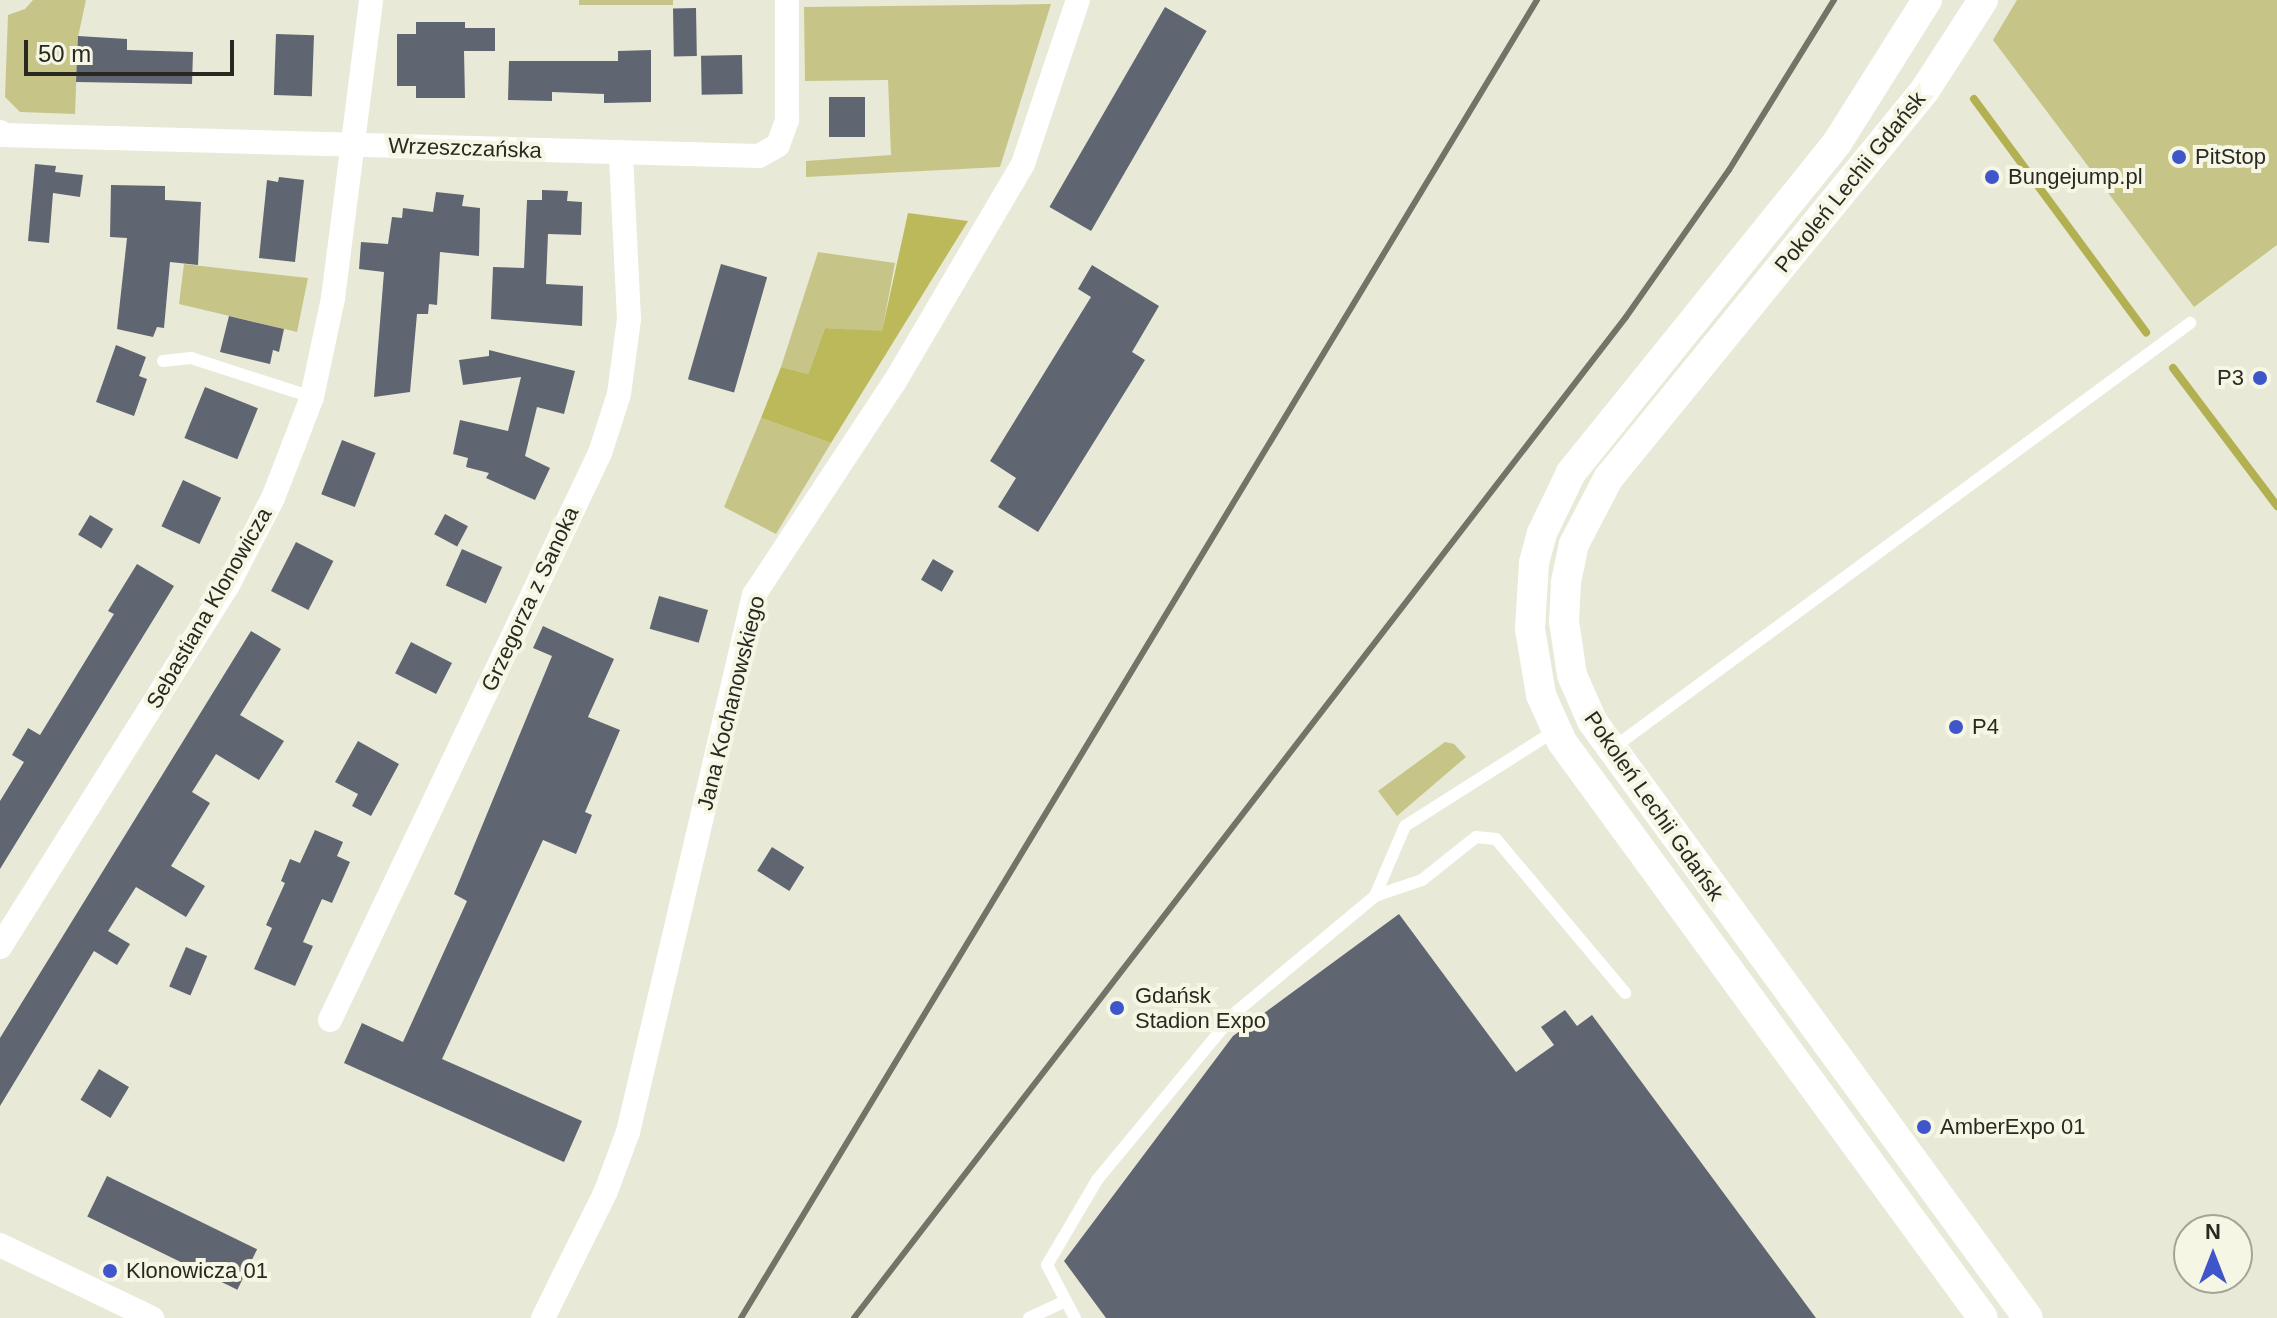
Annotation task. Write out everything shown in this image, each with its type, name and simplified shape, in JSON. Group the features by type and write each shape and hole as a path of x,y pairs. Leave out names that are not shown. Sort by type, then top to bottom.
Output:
{"street":[{"name":"Sebastiana Klonowicza","path":"0,947 227,587 273,498 312,397 341,251 371,0"},
{"name":"Wrzeszczańska","path":"2,134 759,156 778,145 787,120 787,0"},
{"name":"Jana Kochanowskiego","path":"543,1318 606,1191 628,1132 754,595 894,383 1023,164 1078,0"},
{"name":"Pokoleń Lechii Gdańsk","path":"1983,0 1925,90 1609,477 1590,508 1574,544 1566,583 1564,621 1572,675 1580,699 1611,750 2028,1318"},
{"name":"Pokoleń Lechii Gdańsk","path":"1924,6 1837,143 1571,473 1555,502 1534,563 1530,629 1537,681 1556,730 1580,769 1983,1318"},
{"path":"1924,6 1960,38"},
{"name":"Grzegorza z Sanoka","path":"330,1020 600,453 619,394 629,319 621,153"},
{"path":"1580,769 1611,750"},
{"path":"1936,1254 1965,1232"},
{"path":"0,1245 152,1318"}],"lane":[{"path":"1611,750 2190,323"},
{"path":"163,361 191,358 312,397"},
{"path":"1375,896 1405,826 1556,730"},
{"path":"1075,1318 1063,1302 1047,1265 1097,1180 1236,1012 1375,896 1422,880 1476,837 1496,839 1625,993"},
{"path":"1029,1318 1063,1302"}],"shaded area":[{"path":"33,0 86,0 78,37 75,114 20,112 5,97 8,15 25,9"},
{"path":"579,0 673,0 673,5 579,5"},
{"name":"PitStop","path":"2017,0 2277,0 2277,245 2194,307 1993,40"},
{"path":"1051,4 1000,167 806,177 806,161 891,155 888,80 805,81 804,7"},
{"path":"908,213 968,221 831,443 761,418 781,367 808,374 825,328 882,331"},
{"path":"818,252 895,263 882,332 825,328 808,374 781,367"},
{"path":"184,264 308,278 297,332 179,304"},
{"path":"761,418 831,443 776,534 724,507"},
{"path":"1445,742 1454,744 1466,757 1397,816 1378,791"}],"building":[{"path":"1165,7 1207,31 1091,231 1050,207"},
{"path":"673,8 696,8 697,56 674,56"},
{"path":"416,22 465,22 465,28 495,28 495,51 464,51 465,98 416,98 416,86 397,86 397,34 416,34"},
{"path":"276,34 314,35 312,96 274,95"},
{"path":"78,36 127,39 127,50 193,52 192,84 76,82"},
{"path":"651,50 651,102 604,103 604,94 552,92 552,101 508,100 509,61 618,61 618,51"},
{"path":"742,55 743,94 702,95 701,56"},
{"path":"829,97 865,97 865,137 829,137"},
{"path":"35,164 56,166 55,172 83,175 80,197 53,193 49,243 28,241"},
{"path":"279,177 304,180 295,262 259,258 267,180 278,182"},
{"path":"111,185 165,186 165,200 201,202 198,265 170,262 164,328 157,327 153,337 117,329 127,238 110,237"},
{"path":"542,190 568,191 567,201 582,202 581,235 548,234 546,284 583,286 582,326 491,319 493,267 524,268 527,200 542,200"},
{"path":"436,192 464,195 462,206 480,208 479,256 440,252 437,305 429,304 428,314 417,314 410,392 374,397 384,272 359,269 361,242 388,244 392,217 402,218 403,208 433,212"},
{"path":"721,264 767,277 734,393 688,379"},
{"path":"1092,265 1159,306 1132,352 1145,360 1038,532 998,507 1016,478 990,461 1091,297 1078,289"},
{"path":"229,316 284,329 279,352 273,350 270,364 220,352"},
{"path":"116,345 146,357 139,376 147,379 134,416 96,402"},
{"path":"489,350 575,371 564,414 537,407 525,456 550,468 535,500 486,478 489,473 466,467 468,458 453,454 460,420 508,431 521,377 463,385 459,360 489,356"},
{"path":"205,387 258,408 237,459 184,438"},
{"path":"342,440 376,453 355,507 321,494"},
{"path":"183,480 221,498 200,544 161,526"},
{"path":"445,514 468,526 457,547 434,534"},
{"path":"90,515 113,529 101,549 78,535"},
{"path":"296,542 333,561 308,610 271,591"},
{"path":"462,549 502,567 486,603 446,586"},
{"path":"933,559 954,571 942,592 921,580"},
{"path":"137,564 174,586 0,869 0,801 24,762 12,755 28,728 40,735 114,614 108,611"},
{"path":"659,596 708,610 699,643 650,629"},
{"path":"543,626 614,659 588,717 620,730 585,812 592,815 576,854 543,840 442,1059 582,1121 564,1162 344,1063 362,1023 403,1042 467,901 454,894 552,656 533,648"},
{"path":"251,631 281,649 240,715 284,741 259,780 216,754 192,792 210,803 171,866 205,886 186,917 136,887 108,931 130,944 117,965 94,951 0,1106 0,1038"},
{"path":"411,642 452,663 436,694 395,673"},
{"path":"358,741 399,764 371,816 352,806 358,794 335,782"},
{"path":"315,830 343,842 337,856 350,862 332,903 322,899 303,942 313,946 295,986 254,969 272,928 266,925 285,883 281,881 290,859 300,863"},
{"path":"772,847 804,867 789,891 757,871"},
{"path":"1399,914 1516,1072 1554,1045 1541,1027 1565,1010 1577,1026 1592,1015 1816,1318 1106,1318 1064,1261 1233,1036"},
{"path":"186,947 207,956 190,996 169,987"},
{"path":"99,1069 129,1087 110,1118 80,1100"},
{"path":"107,1176 257,1249 237,1290 87,1216"}],"waterway":[{"path":"1974,99 2146,332"},
{"path":"2173,368 2277,506"}],"railway":[{"path":"741,1318 1537,0"},
{"path":"854,1318 1626,317 1729,170 1834,0"}],"place":[{"name":"PitStop","path":"2179,157"},
{"name":"Bungejump.pl","path":"1992,177"},
{"name":"P3","path":"2260,378"},
{"name":"P4","path":"1956,727"},
{"name":"Gdańsk Stadion Expo","path":"1117,1008"},
{"name":"AmberExpo 01","path":"1924,1127"},
{"name":"Klonowicza 01","path":"110,1271"}]}
